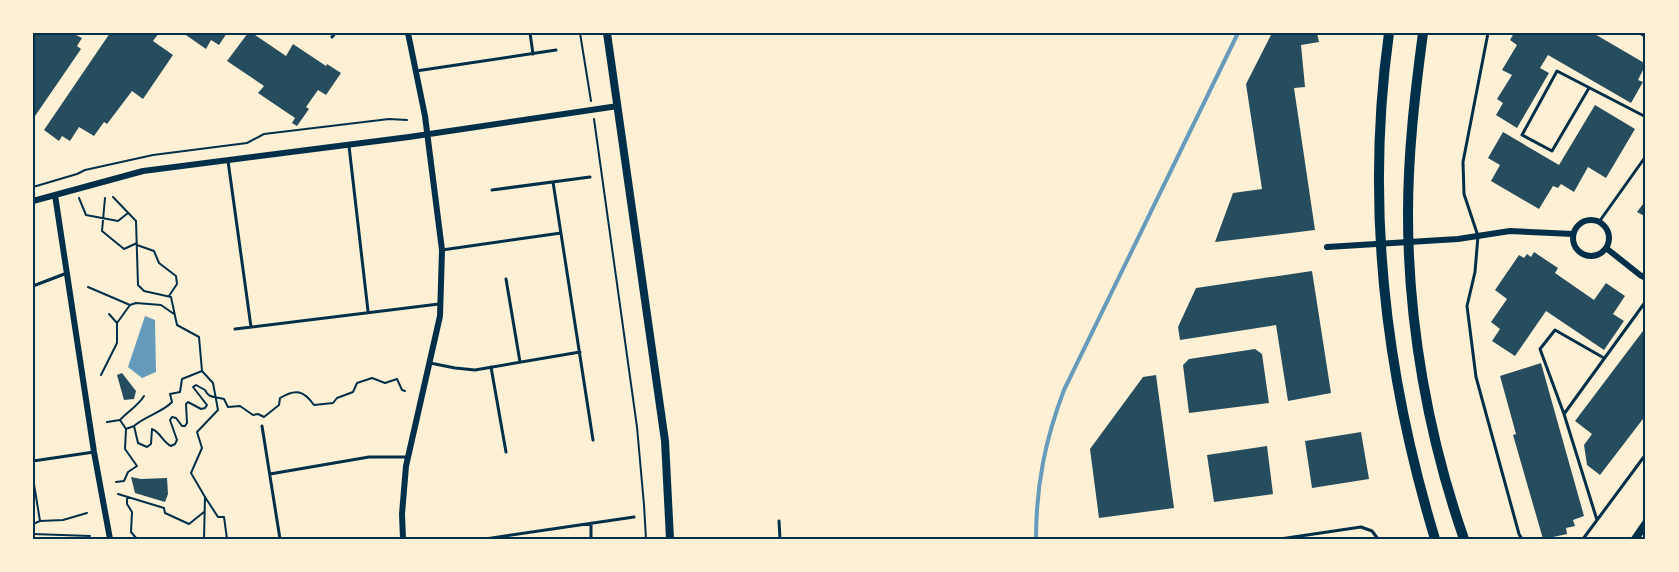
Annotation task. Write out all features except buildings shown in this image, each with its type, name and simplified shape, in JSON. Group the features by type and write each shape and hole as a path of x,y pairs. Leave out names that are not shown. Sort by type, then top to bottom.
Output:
{"main road":[{"path":"1389,33 1380,125 1382,243 1388,333 1400,404 1416,473 1435,539"},
{"path":"1423,33 1411,134 1408,241 1414,319 1428,406 1464,539"}],"street":[{"path":"403,539 402,514 408,457 440,316 442,250 427,134 408,33"},
{"path":"607,33 665,441 670,539"},
{"path":"33,201 143,171 427,134 618,106"},
{"path":"55,195 94,452 110,539"},
{"path":"1588,220 1599,222 1606,228 1609,235 1606,248 1594,256 1581,253 1576,248 1573,234 1582,222 1588,220"},
{"path":"1328,247 1458,239 1510,231 1573,234"},
{"path":"1606,248 1646,278"},
{"path":"1635,539 1646,523"}],"lane":[{"path":"530,33 533,54"},
{"path":"1488,33 1463,162 1464,194 1478,236 1475,272 1467,306 1476,377 1522,539"},
{"path":"1640,33 1646,37"},
{"path":"416,71 556,50"},
{"path":"1589,88 1552,151 1522,135 1557,71 1646,117"},
{"path":"349,144 368,311"},
{"path":"1599,222 1646,156"},
{"path":"227,159 251,327"},
{"path":"492,190 590,177"},
{"path":"553,182 593,440"},
{"path":"442,250 561,232"},
{"path":"33,286 67,273"},
{"path":"506,279 520,362"},
{"path":"1564,414 1646,301"},
{"path":"235,329 441,303"},
{"path":"1597,520 1564,414 1540,349 1555,330 1604,358"},
{"path":"430,363 475,369 580,352"},
{"path":"491,367 506,452"},
{"path":"262,426 280,539"},
{"path":"33,461 94,452"},
{"path":"1583,539 1646,454"},
{"path":"270,474 369,457 408,457"},
{"path":"485,539 634,517"},
{"path":"779,521 780,539"},
{"path":"591,524 591,539"},
{"path":"1280,539 1361,526 1372,531 1378,539"}],"path":[{"path":"580,33 590,94"},
{"path":"33,187 62,180 85,170 153,155 247,143 264,134 389,119 407,120"},
{"path":"596,130 637,427 646,539"},
{"path":"113,197 136,221 138,285 144,291 169,296"},
{"path":"79,198 87,215 118,221 128,213"},
{"path":"105,198 102,231 124,249 137,244 154,251 159,263 176,276 177,284 169,296"},
{"path":"88,287 130,305"},
{"path":"160,305 162,295"},
{"path":"169,296 177,325 199,337 202,370 213,383 218,410 197,432 202,448 191,472 218,517 224,517 227,539"},
{"path":"101,375 117,343 117,322 130,305 136,303 160,305 175,315"},
{"path":"109,314 117,322"},
{"path":"126,429 167,407 172,402 170,394 180,392 182,379 202,370"},
{"path":"134,426 138,443 142,446 147,447 151,444 152,429 166,443 171,446 175,444 177,440 170,420 172,417 176,418 182,426 185,426 188,402 201,409 205,408 207,405 194,387 200,386 207,395 224,399 228,407 240,406 253,415 258,414 264,417 279,405 280,398 289,392 303,393 308,395 314,405 325,405 353,392 357,383 372,378 385,383 397,379 405,391"},
{"path":"107,422 120,420 128,410 140,404 144,396"},
{"path":"116,482 124,481 128,472 137,466 124,449 126,429 120,420"},
{"path":"33,478 40,521"},
{"path":"118,495 164,508 165,513 189,524 205,512"},
{"path":"127,497 127,504 132,512 131,532 137,539"},
{"path":"204,539 205,497"},
{"path":"33,524 40,521 63,520 87,513"},
{"path":"33,534 90,536"}],"water":[{"path":"145,316 155,320 156,372 142,378 128,367"}],"waterway":[{"path":"1036,539 1043,463 1064,390 1238,33"}]}
